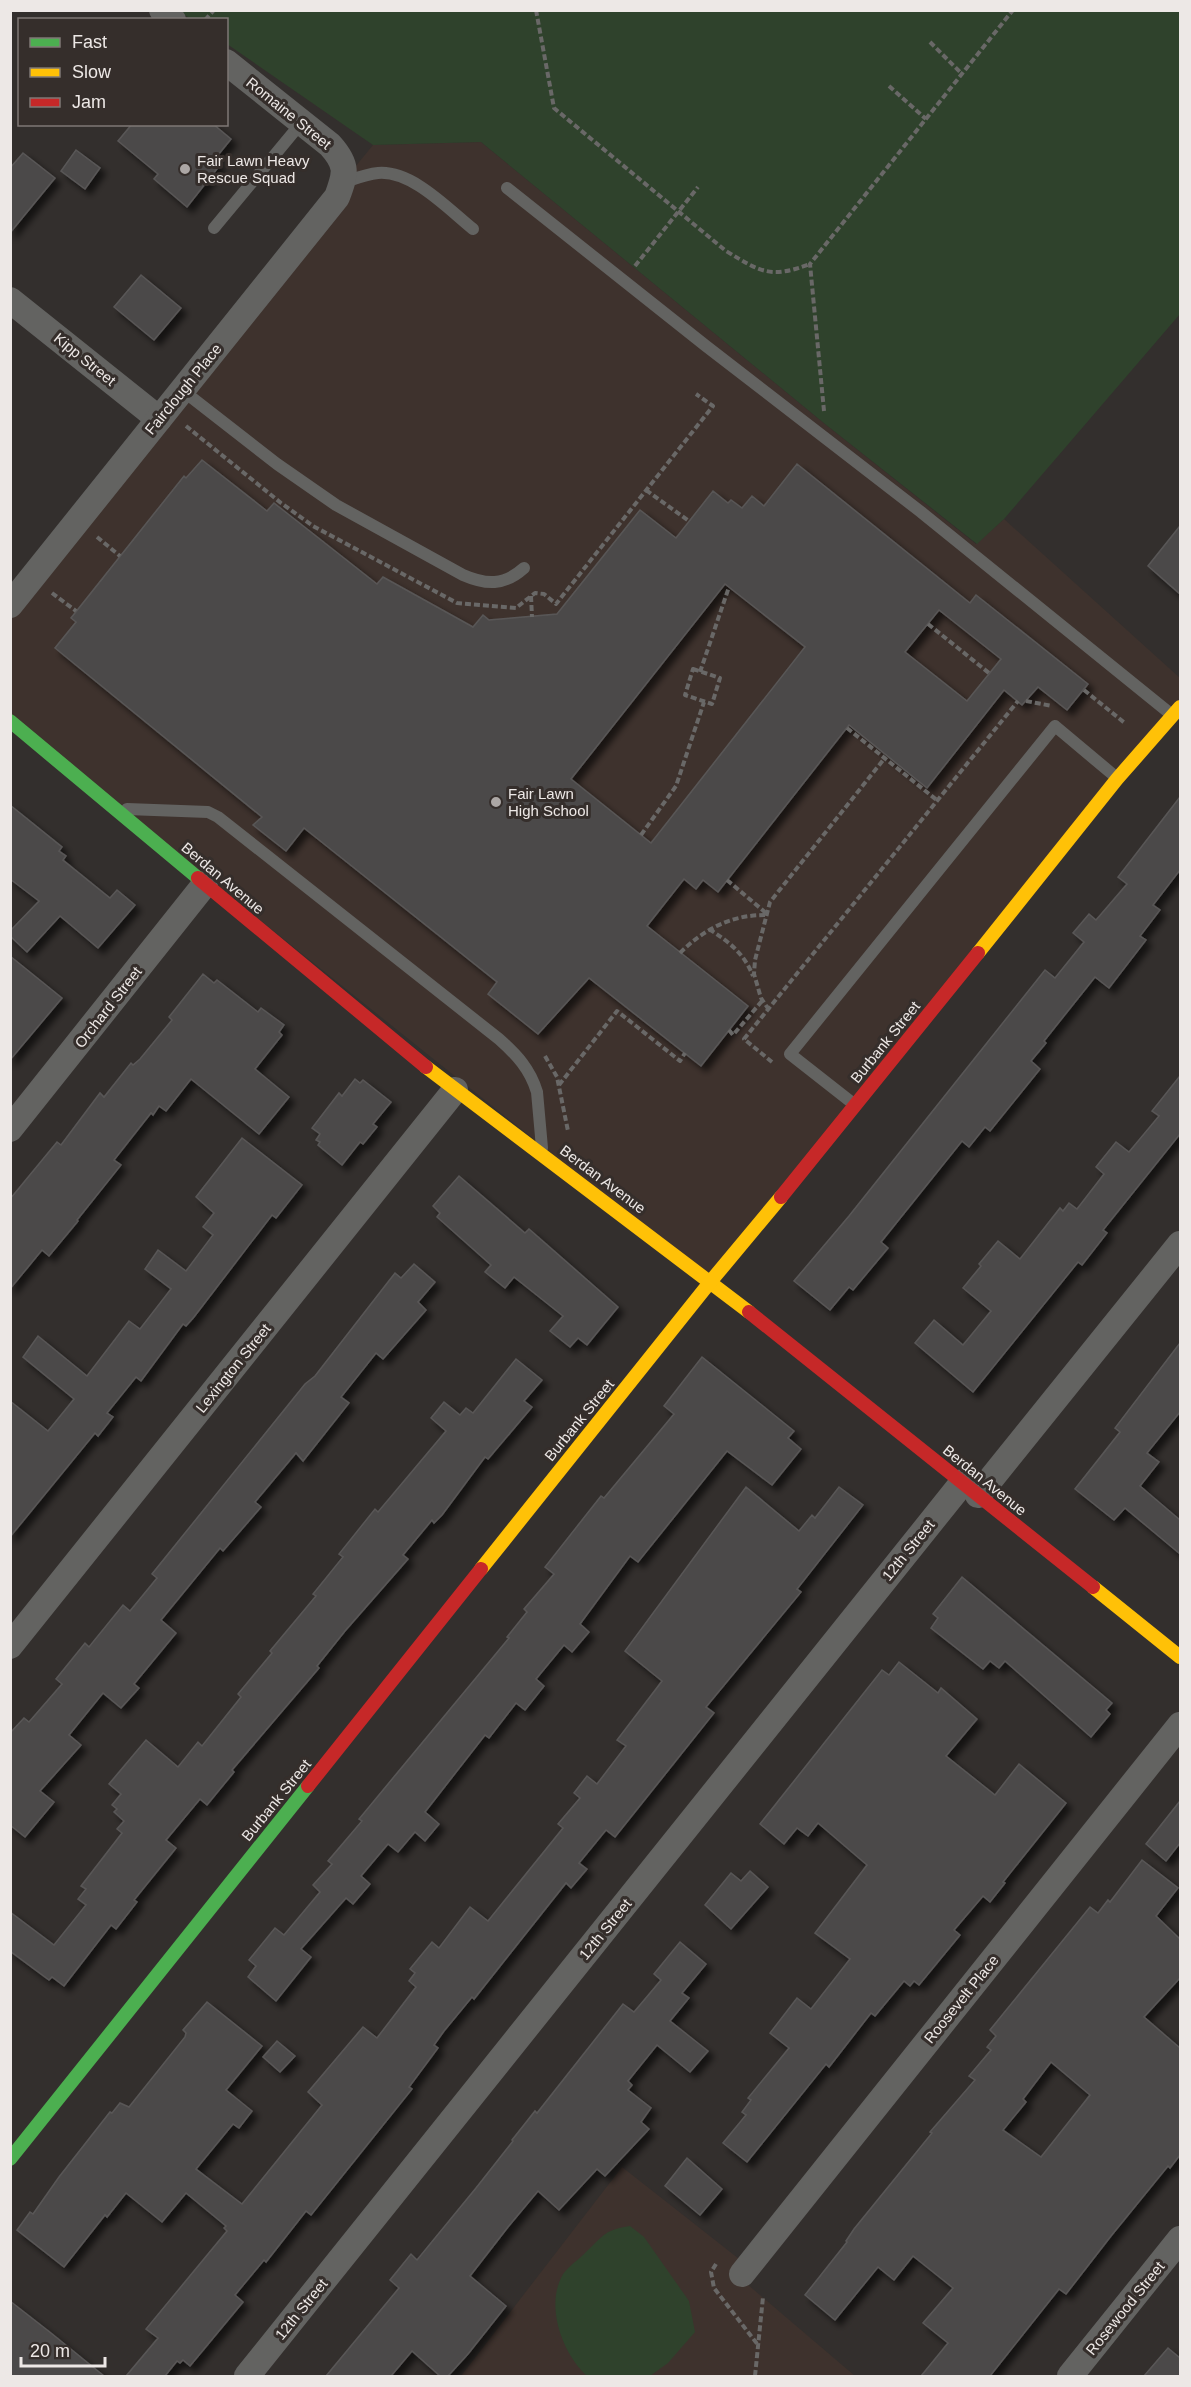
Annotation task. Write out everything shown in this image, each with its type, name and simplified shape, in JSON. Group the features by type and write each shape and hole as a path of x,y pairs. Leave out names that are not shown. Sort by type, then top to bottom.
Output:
{"street":[{"name":"Romaine Street","path":"228,64 330,145 339,155 344,176"},
{"name":"Fairclough Place","path":"10,604 337,197 344,176"},
{"name":"Kipp Street","path":"10,300 169,406"},
{"name":"Burbank Street","path":"10,2159 711,1281 742,1246 1118,779 1178,715"},
{"name":"Berdan Avenue","path":"10,721 455,1090 711,1281 1180,1657"},
{"name":"Orchard Street","path":"10,1129 205,884"},
{"name":"Lexington Street","path":"10,1646 455,1090"},
{"name":"12th Street","path":"247,2376 970,1489 1180,1244"},
{"name":"Roosevelt Place","path":"742,2274 1180,1725"},
{"name":"Rosewood Street","path":"1070,2376 1180,2239"}],"lane":[{"path":"214,228 302,122"},
{"path":"344,176 396,173 414,182 473,229"},
{"path":"507,188 1178,715"},
{"path":"169,406 277,464 336,505 463,575 484,583 495,584 511,578 524,568"},
{"path":"855,1105 790,1054 1055,726 1118,779"},
{"path":"115,809 208,812 218,817 499,1039 523,1063 535,1083 542,1155"}],"path":[{"path":"536,10 554,108 726,251 758,271 786,273 810,264 1013,10"},
{"path":"930,42 962,74"},
{"path":"889,86 926,119"},
{"path":"623,280 698,187"},
{"path":"810,264 824,412"},
{"path":"169,406 281,502 313,526 457,603 516,608 536,593 544,594 556,604 713,406 696,394"},
{"path":"646,490 689,521"},
{"path":"94,535 120,556"},
{"path":"700,672 729,587"},
{"path":"50,591 76,612"},
{"path":"531,596 532,617"},
{"path":"928,624 989,673"},
{"path":"693,669 720,678 712,704 704,702 685,695 693,669"},
{"path":"1084,690 1127,724"},
{"path":"779,1068 744,1040 1017,701"},
{"path":"641,835 676,786 704,702"},
{"path":"847,728 938,801"},
{"path":"757,988 754,974 755,960 770,902 884,759"},
{"path":"727,880 766,914"},
{"path":"680,953 693,939 709,929 747,915 766,914"},
{"path":"709,929 741,953 747,961 762,1001 769,1010"},
{"path":"729,1030 733,1035 762,1001"},
{"path":"559,1085 617,1011 680,1061 685,1053"},
{"path":"755,2376 763,2297"}],"shaded area":[{"path":"481,142 825,424 976,544 1004,519 1180,678 1180,707 711,1281 11,721 10,605 342,183 373,145"},
{"path":"622,2167 748,2266 740,2278 855,2376 461,2376"}],"green space":[{"path":"178,11 1180,11 1180,314 1004,519 977,544 825,424 481,142 373,145 228,45 228,18 189,18"},
{"path":"630,2226 644,2237 689,2301 695,2332 668,2363 650,2376 587,2376 571,2356 559,2330 555,2303 557,2290 566,2271 602,2237 615,2229"}],"building":[{"name":"Fair Lawn Heavy Rescue Squad","path":"130,126 215,126 231,139 214,160 220,165 187,207 154,179 158,174 118,141"},
{"path":"76,150 100,168 85,189 61,171"},
{"path":"23,153 55,178 10,233 10,168"},
{"path":"141,275 181,308 154,340 114,307"},
{"path":"202,460 267,511 274,503 377,584 383,577 473,627 483,615 489,620 557,614 640,510 676,538 713,491 728,503 731,500 742,508 752,496 764,506 797,464 970,603 976,595 1088,684 1067,710 1038,687 1022,705 1004,690 927,788 849,725 718,892 703,880 696,889 684,879 647,926 748,1006 701,1066 589,978 538,1034 488,994 497,982 304,828 286,851 253,825 262,817 55,648 76,622 71,618 184,476 186,478","holes":["725,584 805,647 651,843 571,779","939,610 1001,659 967,701 905,652"]},
{"path":"1180,526 1180,594 1148,566"},
{"path":"1180,797 1180,870 1153,905 1160,910 1140,936 1146,940 1109,988 1095,977 1031,1061 1040,1069 990,1131 985,1127 969,1147 962,1141 881,1242 888,1248 853,1290 849,1287 830,1310 794,1281 849,1216 1045,970 1055,978 1084,942 1073,933 1089,914 1096,920 1127,884 1118,877"},
{"path":"10,805 62,847 59,851 66,856 63,860 110,898 117,890 135,905 98,948 60,916 27,952 10,936 10,931 39,901 10,879"},
{"path":"10,956 62,998 10,1060"},
{"path":"203,974 214,983 217,980 258,1012 261,1008 284,1025 279,1032 282,1035 255,1069 289,1097 259,1134 191,1079 166,1111 159,1106 153,1115 151,1113 114,1160 121,1165 78,1221 49,1256 42,1250 10,1289 10,1199 57,1142 61,1145 100,1093 104,1097 131,1063 133,1065 140,1059 172,1020 169,1017"},
{"path":"1180,1076 1180,1134 1103,1230 1107,1233 1082,1265 1078,1262 973,1392 915,1343 934,1320 963,1345 991,1311 963,1288 981,1266 979,1264 998,1241 1020,1259 1060,1208 1063,1211 1069,1203 1077,1209 1104,1174 1096,1167 1116,1142 1129,1152 1159,1116 1152,1111"},
{"path":"355,1079 360,1083 363,1080 391,1102 373,1124 377,1127 363,1144 360,1142 342,1165 318,1145 320,1142 316,1140 320,1134 312,1128 339,1093 342,1096"},
{"path":"242,1138 302,1185 276,1218 272,1215 194,1317 186,1326 183,1324 141,1381 136,1377 107,1413 113,1417 98,1436 95,1433 10,1537 10,1401 48,1431 74,1399 23,1357 38,1336 87,1376 129,1321 140,1329 171,1289 145,1269 158,1250 186,1271 213,1235 203,1227 214,1213 196,1197"},
{"path":"459,1176 525,1233 529,1229 618,1307 587,1345 578,1338 570,1347 550,1331 563,1316 514,1277 505,1288 485,1272 491,1265 437,1217 440,1213 433,1206"},
{"path":"414,1264 435,1282 418,1302 426,1310 383,1359 376,1353 341,1397 349,1403 303,1461 296,1453 255,1502 261,1507 223,1551 220,1548 161,1620 176,1633 134,1684 139,1688 121,1708 103,1693 69,1735 81,1745 40,1791 54,1802 25,1837 10,1825 10,1733 24,1718 29,1722 62,1684 56,1679 85,1643 89,1647 123,1605 130,1611 157,1578 152,1574 305,1384 315,1376 395,1273 401,1278"},
{"path":"1180,1343 1180,1412 1147,1453 1159,1462 1140,1486 1180,1520 1180,1554 1125,1508 1114,1520 1075,1489 1120,1432 1115,1428"},
{"path":"702,1357 794,1431 788,1438 801,1449 772,1485 727,1451 638,1562 630,1556 580,1624 589,1632 572,1652 564,1645 536,1679 544,1686 525,1710 516,1703 489,1738 485,1735 425,1812 439,1824 425,1841 415,1832 398,1852 388,1844 361,1876 370,1884 353,1904 346,1898 301,1949 311,1957 276,2001 248,1977 256,1966 249,1960 275,1928 284,1935 320,1892 313,1885 332,1864 328,1861 362,1821 359,1819 509,1638 507,1637 527,1612 524,1609 554,1574 545,1567 601,1496 604,1498 674,1414 664,1406"},
{"path":"516,1359 542,1380 524,1401 532,1407 488,1459 485,1457 442,1515 434,1523 432,1520 403,1555 408,1559 345,1631 317,1666 319,1668 232,1770 234,1772 207,1805 200,1799 166,1840 176,1848 134,1900 137,1902 116,1929 111,1925 64,1986 52,1977 49,1980 10,1951 10,1912 54,1945 86,1905 78,1899 86,1889 81,1886 122,1833 117,1829 124,1821 114,1812 117,1809 112,1805 121,1794 109,1784 146,1740 178,1767 198,1742 202,1746 241,1697 238,1694 272,1653 270,1651 316,1596 313,1594 343,1557 339,1554 375,1509 378,1512 446,1431 431,1418 444,1402 460,1415 466,1408 473,1413"},
{"path":"746,1487 799,1531 812,1515 815,1518 839,1487 863,1505 797,1589 801,1592 706,1707 714,1713 615,1837 606,1830 579,1863 587,1869 571,1888 566,1883 474,1999 472,1997 444,2031 434,2045 438,2048 409,2087 412,2089 311,2215 306,2211 266,2262 264,2260 235,2295 243,2302 190,2366 183,2360 180,2363 177,2361 165,2376 126,2376 158,2338 146,2329 227,2231 224,2228 226,2226 186,2193 162,2222 126,2193 107,2217 105,2215 64,2267 17,2230 30,2212 33,2214 110,2112 112,2113 120,2103 129,2107 185,2037 186,2033 183,2030 207,2002 262,2046 226,2090 252,2111 239,2128 233,2124 196,2169 242,2204 322,2105 308,2092 363,2027 377,2038 416,1987 409,1981 415,1973 410,1969 432,1942 439,1948 470,1907 488,1921 563,1828 558,1824 580,1798 574,1793 587,1776 597,1784 626,1746 617,1740 662,1681 625,1651"},
{"path":"962,1577 1112,1703 1106,1710 1110,1714 1091,1737 1005,1661 999,1668 990,1661 983,1669 931,1628 938,1618 933,1614"},
{"path":"899,1662 938,1693 941,1688 977,1719 946,1756 995,1795 1019,1764 1066,1803 1003,1882 1005,1883 990,1902 983,1896 954,1930 960,1935 919,1985 914,1981 910,1986 904,1981 875,2016 871,2013 829,2067 826,2064 747,2162 723,2143 746,2115 742,2112 751,2100 748,2098 789,2048 770,2033 797,1998 811,2009 850,1959 815,1933 867,1865 818,1823 808,1836 797,1828 784,1844 760,1824 882,1670 889,1675"},
{"path":"1180,1801 1180,1843 1166,1861 1146,1844"},
{"path":"1142,1860 1178,1888 1156,1916 1180,1939 1180,1978 1144,2017 1180,2048 1180,2155 1170,2168 1168,2166 1066,2294 1059,2289 990,2376 921,2376 948,2343 923,2323 953,2288 913,2256 894,2280 878,2267 835,2320 805,2295 847,2242 854,2229 932,2133 930,2132 975,2080 969,2076 991,2050 987,2047 996,2036 990,2030 1090,1907 1098,1913 1108,1900 1110,1902","holes":["1051,2062 1090,2095 1041,2157 1003,2130 1026,2102 1023,2099"]},
{"path":"750,1871 768,1887 731,1929 705,1905 731,1873 741,1881"},
{"path":"680,1942 706,1964 682,1993 689,1998 670,2021 708,2051 690,2072 657,2045 628,2081 632,2085 628,2090 651,2108 641,2122 649,2129 605,2176 597,2169 559,2210 538,2191 508,2227 470,2276 506,2306 468,2354 448,2376 440,2376 412,2351 391,2376 326,2376 399,2288 390,2280 411,2254 417,2260 623,2004 634,2012 661,1980 654,1974"},
{"path":"277,2041 295,2056 280,2072 263,2057"},
{"path":"687,2158 722,2189 700,2215 665,2186"},
{"path":"10,2301 51,2333 104,2376 10,2376"},
{"path":"1168,2348 1180,2358 1180,2376 1144,2376"}],"traffic: fast":[{"path":"10,721 198,878"},
{"path":"10,2159 308,1786"}],"traffic: slow":[{"path":"978,953 1117,779 1180,707"},
{"path":"426,1067 749,1312"},
{"path":"481,1569 781,1197"},
{"path":"1093,1587 1180,1657"}],"traffic: jam":[{"path":"198,878 426,1067"},
{"path":"781,1197 978,953"},
{"path":"749,1312 1093,1587"},
{"path":"308,1786 481,1569"}],"place":[{"name":"Fair Lawn Heavy Rescue Squad","path":"185,169"},
{"name":"Fair Lawn High School","path":"496,802"}]}
